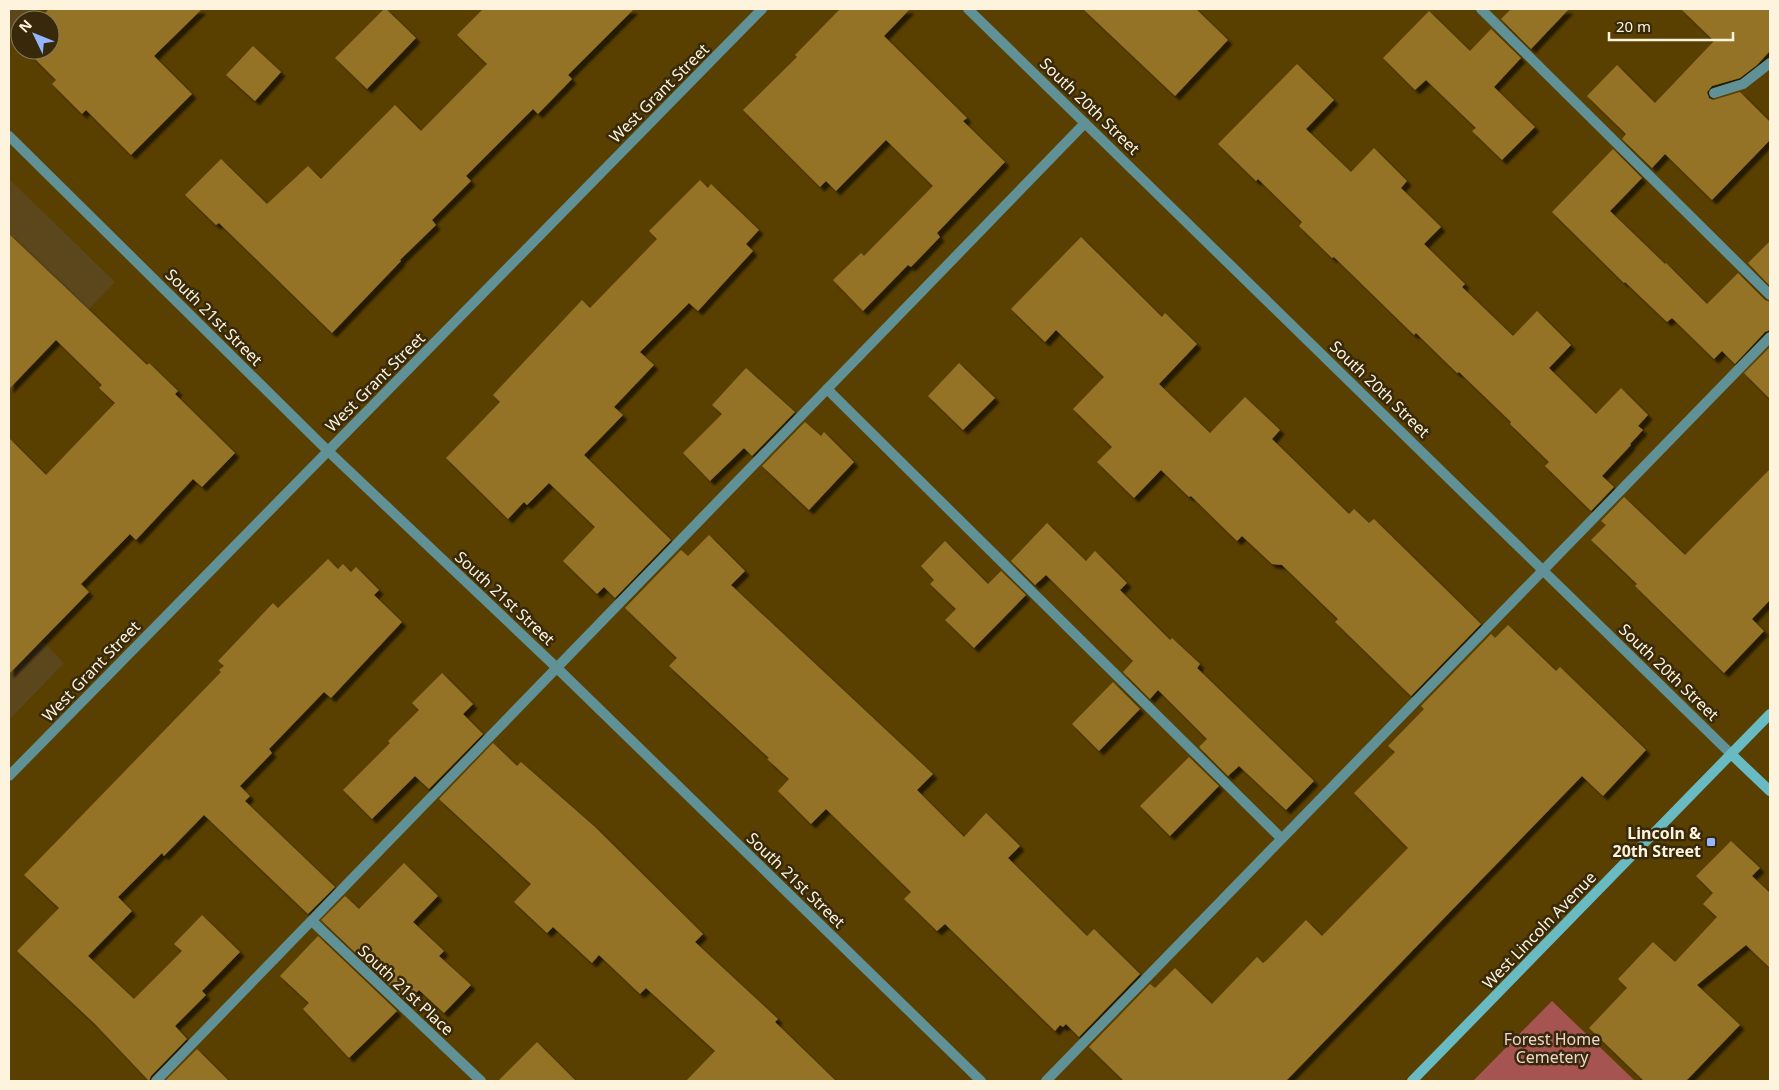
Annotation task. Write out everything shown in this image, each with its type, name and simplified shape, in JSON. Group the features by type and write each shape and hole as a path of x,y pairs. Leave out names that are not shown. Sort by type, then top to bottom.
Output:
{"main road":[{"name":"West Lincoln Avenue","path":"1412,1081 1770,714"},
{"name":"South 20th Street","path":"1731,754 1770,791"}],"street":[{"name":"West Grant Street","path":"9,776 762,9"},
{"name":"South 20th Street","path":"968,9 1731,754"},
{"path":"1481,9 1770,295"},
{"path":"1714,93 1743,84 1770,63"},
{"path":"156,1081 1085,123"},
{"name":"South 21st Street","path":"9,136 328,450 557,668 981,1081"},
{"path":"1046,1081 1770,337"},
{"path":"827,389 1281,838"},
{"name":"South 21st Place","path":"312,921 481,1081"}],"shaded area":[{"path":"9,9 38,9 10,10 9,40"},
{"path":"9,179 115,282 9,392"},
{"path":"9,607 64,663 9,720"}],"green space":[{"name":"Forest Home Cemetery","path":"1552,1001 1635,1081 1473,1081"}],"building":[{"path":"202,9 154,56 192,94 131,155 86,110 82,114 52,84 56,80 36,60 60,60 60,10 48,10"},
{"path":"384,9 416,38 367,89 335,58"},
{"path":"483,9 634,9 568,75 572,79 538,114 533,109 466,176 471,181 432,220 436,225 400,260 332,333 219,223 216,225 185,195 221,159 267,204 308,166 321,179 395,105 421,131 487,64 457,35"},
{"path":"840,9 910,9 884,36 967,118 963,121 1005,162 937,233 940,237 911,267 908,265 863,311 833,280 861,253 864,256 933,186 886,140 836,191 826,181 820,187 743,110 797,57 795,55"},
{"path":"1083,9 1196,9 1228,40 1175,96"},
{"path":"1511,9 1569,9 1531,49 1501,19"},
{"path":"1681,9 1770,9 1770,51 1757,65 1740,78 1712,86 1707,92 1709,98 1713,100 1740,92 1770,122 1770,140 1712,200 1665,154 1652,168 1622,139 1626,134 1587,96 1617,65 1655,103 1714,41"},
{"path":"1429,11 1470,51 1491,29 1521,58 1494,87 1535,127 1502,160 1472,131 1476,128 1426,80 1415,90 1383,58"},
{"path":"253,46 281,72 255,101 226,75"},
{"path":"1297,64 1334,100 1306,129 1351,172 1374,148 1407,181 1401,188 1441,227 1424,244 1465,284 1462,287 1513,336 1537,311 1571,345 1549,368 1596,414 1621,388 1648,415 1638,426 1643,430 1602,476 1614,487 1591,511 1545,466 1549,462 1510,424 1511,422 1416,333 1414,335 1334,257 1332,258 1299,226 1302,222 1258,179 1256,181 1218,144"},
{"path":"1613,149 1642,178 1610,211 1707,304 1738,273 1765,300 1770,302 1770,330 1765,332 1735,364 1722,351 1714,359 1672,318 1667,322 1624,283 1552,212"},
{"path":"700,180 708,188 711,184 759,230 746,244 753,251 698,311 689,303 640,352 654,365 614,407 623,415 584,455 671,540 615,598 604,587 597,594 563,561 595,527 549,483 527,505 524,502 508,519 446,458 500,402 493,395 582,300 590,308 657,239 649,231"},
{"path":"9,234 147,365 149,363 178,391 175,394 235,453 202,487 193,479 136,540 130,534 81,584 89,592 9,674 9,438 46,475 115,403 99,388 102,385 56,340 9,389"},
{"path":"1081,237 1162,317 1165,313 1197,344 1159,384 1210,433 1245,397 1280,430 1272,439 1349,514 1354,509 1369,523 1374,519 1481,624 1411,696 1335,622 1338,619 1282,565 1272,564 1242,536 1237,541 1161,470 1134,498 1097,462 1112,447 1073,409 1104,377 1056,330 1045,342 1011,309"},
{"path":"1770,241 1770,286 1748,263"},
{"path":"1770,347 1770,399 1744,373"},
{"path":"959,363 995,398 963,430 928,396"},
{"path":"746,368 795,412 752,456 744,448 710,481 683,453 722,414 712,405"},
{"path":"805,422 821,436 824,432 854,462 809,510 762,466"},
{"path":"1770,469 1770,600 1752,619 1764,631 1724,673 1591,540 1606,525 1601,521 1624,497 1685,555"},
{"path":"1047,523 1086,561 1095,551 1127,583 1120,590 1170,640 1172,638 1200,664 1197,668 1314,781 1286,810 1239,766 1228,776 1199,747 1207,739 1158,690 1150,699 1123,672 1133,661 1046,575 1035,585 1011,561"},
{"path":"709,535 745,571 731,585 933,774 917,790 964,837 986,813 1020,846 1008,858 1087,936 1094,929 1140,974 1079,1037 1066,1024 1063,1027 1060,1025 1055,1031 945,924 937,931 904,899 911,892 826,809 811,824 778,791 789,779 767,759 769,758 669,666 677,658 625,608 681,550 688,556"},
{"path":"945,541 988,584 1001,571 1026,595 974,648 945,620 956,609 930,584 934,580 921,566"},
{"path":"328,559 338,569 343,564 351,572 356,567 379,590 374,595 402,622 331,698 324,692 269,749 272,753 240,786 250,796 245,801 335,887 308,914 204,815 164,856 162,853 118,897 132,911 88,956 134,999 182,951 174,944 202,915 240,952 202,991 206,995 175,1026 187,1039 151,1076 149,1081 95,1024 17,951 59,908 24,875 221,672 219,670 224,666 218,661 273,603 278,608"},
{"path":"1508,625 1556,671 1560,667 1646,750 1603,796 1582,776 1286,1081 1124,1081 1089,1047 1150,984 1155,988 1175,968 1212,1004 1257,957 1263,963 1267,960 1306,920 1322,936 1408,848 1354,793 1395,752 1388,746 1424,709 1421,706 1491,634 1495,638"},
{"path":"442,673 473,704 463,714 483,734 429,789 415,776 372,819 343,790 390,743 388,741 419,710 412,703"},
{"path":"1113,682 1140,709 1099,751 1072,724"},
{"path":"493,743 517,766 521,762 595,827 703,934 695,942 778,1019 775,1022 836,1081 686,1081 715,1051 646,988 640,994 599,955 592,963 553,927 547,933 514,902 531,884 439,799"},
{"path":"1189,757 1219,786 1170,836 1140,806"},
{"path":"1731,841 1760,868 1752,876 1770,893 1770,968 1746,945 1697,985 1740,1025 1686,1081 1644,1081 1589,1028 1627,988 1618,979 1653,942 1675,962 1717,917 1703,904 1713,893 1696,876"},
{"path":"404,863 438,896 413,922 444,951 439,956 471,985 444,1013 419,990 407,1002 321,920 345,896 359,909"},
{"path":"318,936 397,1011 349,1058 303,1009 309,1003 280,976"},
{"path":"537,1042 576,1081 498,1081"},
{"path":"197,1049 229,1081 165,1081"}],"place":[{"name":"Lincoln & 20th Street","path":"1711,842"}]}
